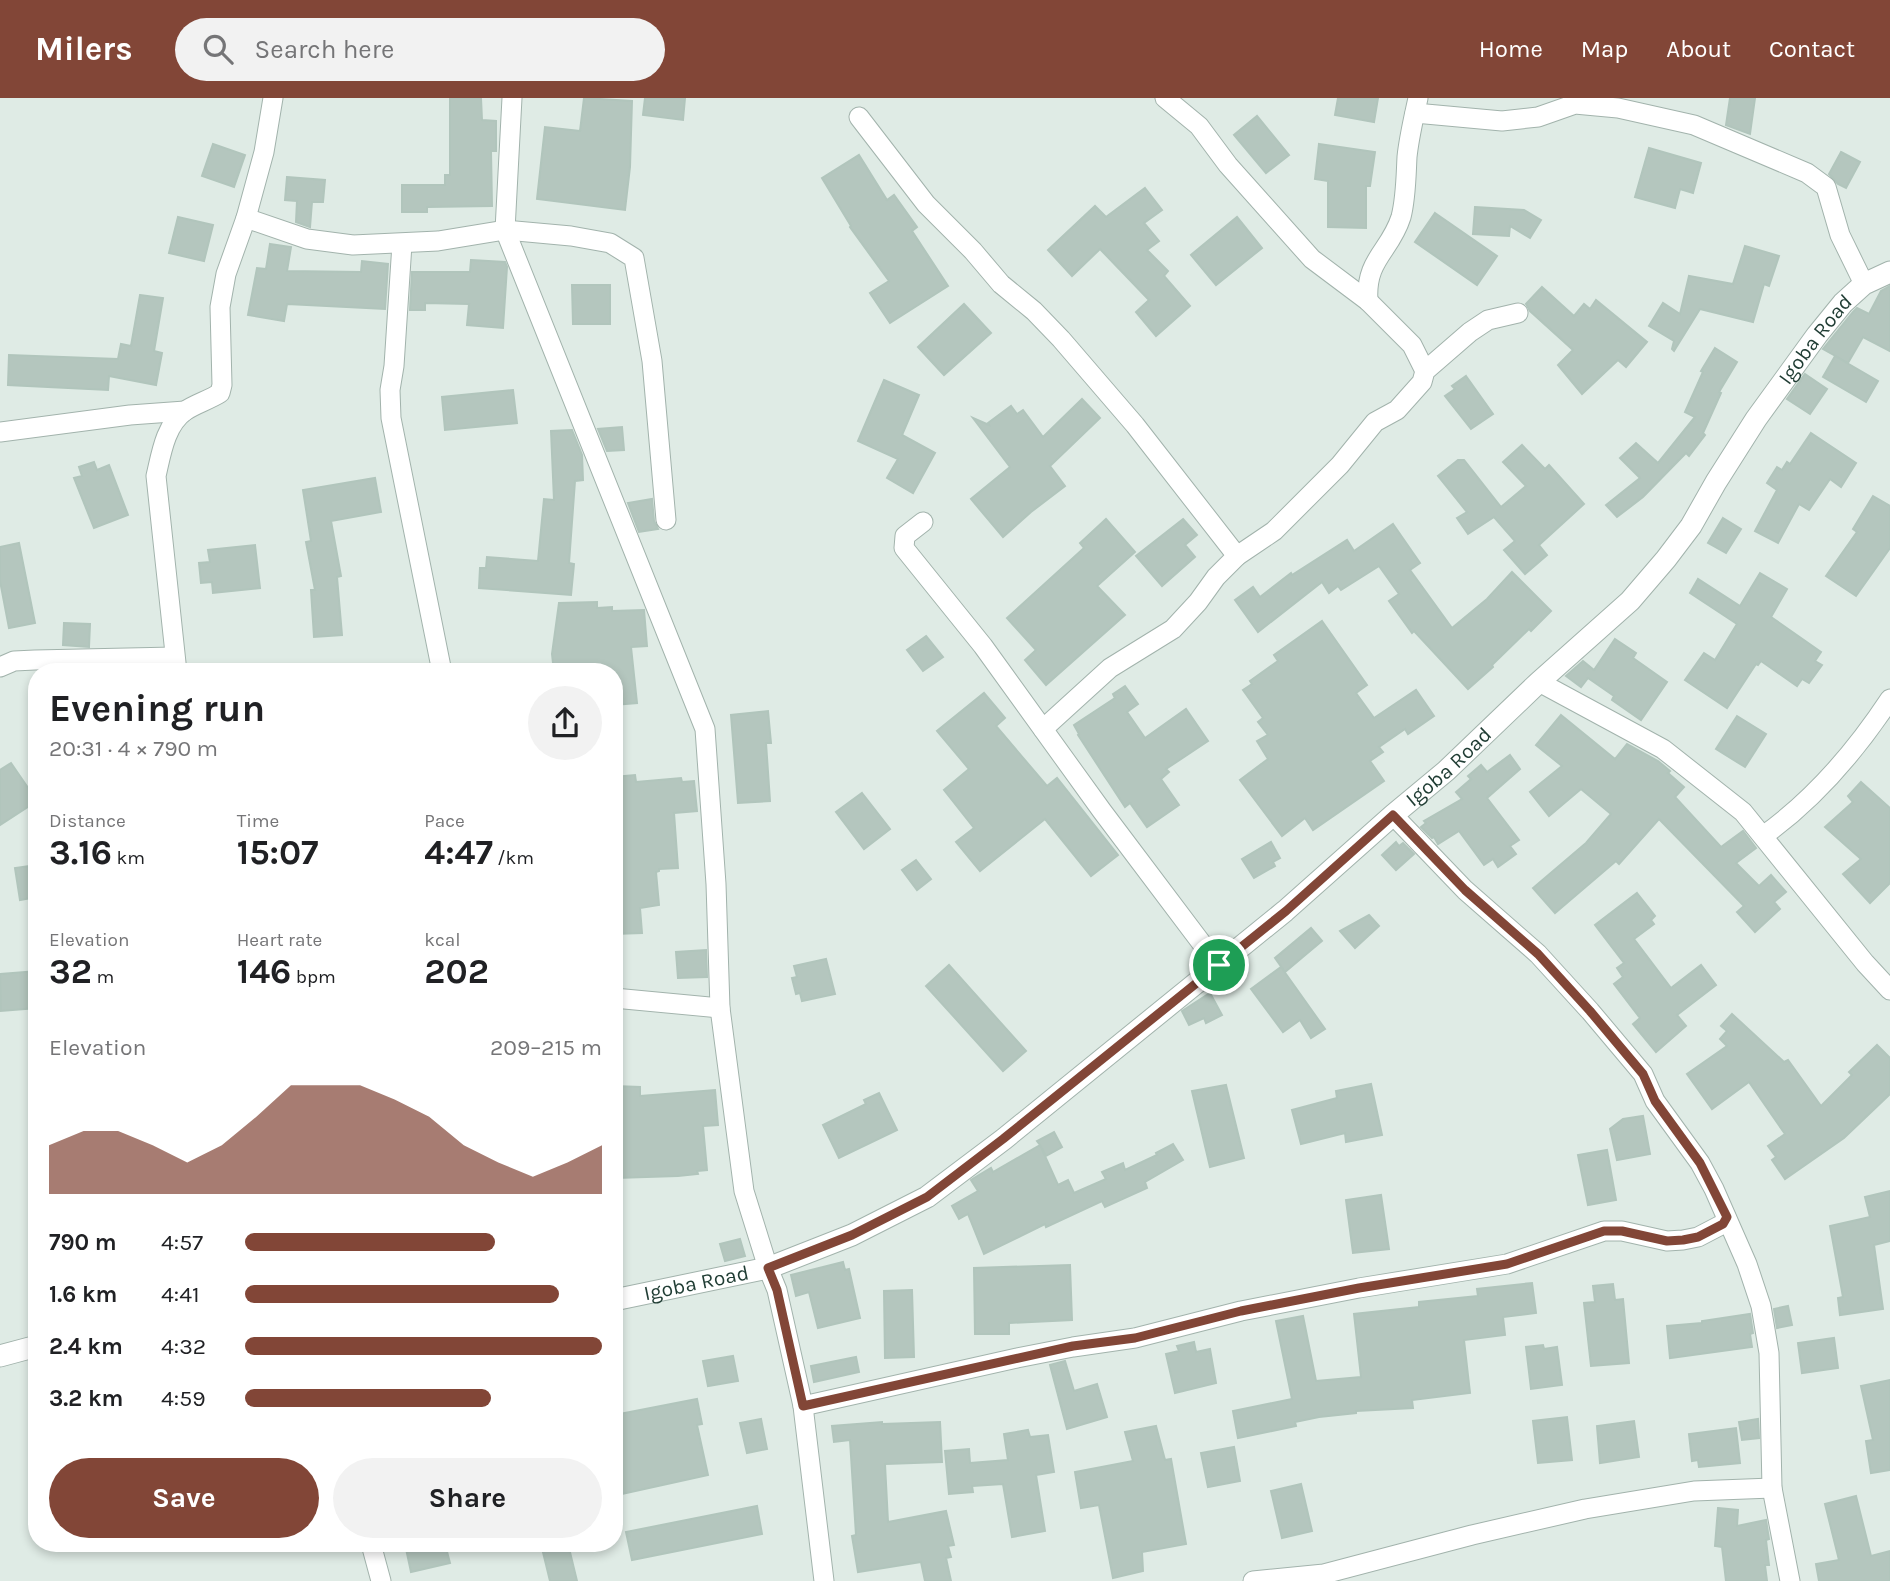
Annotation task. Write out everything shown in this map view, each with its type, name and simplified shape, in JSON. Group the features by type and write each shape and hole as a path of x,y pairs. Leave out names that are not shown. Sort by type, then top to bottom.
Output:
{"street":[{"path":"175,663 156,476 162,447 175,421 185,411 220,393 220,307 226,274 246,218 264,152 274,98"},
{"path":"512,98 505,230 705,729 716,884 720,1008 744,1191 777,1290 803,1406 824,1581"},
{"path":"1165,98 1199,126 1228,165 1311,259 1368,301 1412,345 1425,371"},
{"path":"1368,301 1367,282 1374,263 1394,233 1401,215 1417,105 1502,121 1538,117 1575,104 1618,108 1694,125 1807,173 1826,187 1840,235 1864,284"},
{"path":"859,117 926,204 973,251 1001,284 1034,311 1061,339 1135,425 1237,556"},
{"path":"246,218 307,239 354,245 438,242 505,230 571,236 610,243 634,258 652,361 666,520"},
{"path":"402,244 390,390 391,418 440,663"},
{"name":"Igoba Road","path":"623,1298 768,1268 852,1235 927,1197 1286,911 1455,763 1539,682 1630,601 1691,526 1729,461 1786,377 1843,303 1864,284 1890,272"},
{"path":"1043,729 1110,668 1173,629 1237,556 1274,531 1340,466 1375,422 1397,410 1422,382 1425,371 1488,320 1518,313"},
{"path":"0,432 185,411"},
{"path":"923,522 905,536 904,548 984,646 1102,811 1219,965"},
{"path":"0,667 14,661 35,660 140,663"},
{"path":"1539,682 1663,749 1743,812 1890,989"},
{"path":"1763,836 1795,813 1827,779 1866,736 1890,699"},
{"path":"1393,815 1465,890 1538,954 1590,1011 1643,1074 1655,1101 1700,1163 1727,1217 1757,1296 1769,1353 1772,1488 1790,1581"},
{"path":"623,999 720,1008"},
{"path":"803,1406 1073,1346 1135,1338 1241,1311 1359,1288 1507,1264 1604,1231 1622,1231 1667,1241 1698,1237 1723,1224 1727,1217"},
{"path":"0,1356 28,1348"},
{"path":"1253,1581 1324,1574 1472,1535 1599,1507 1694,1491 1772,1488"},
{"path":"373,1552 381,1581"}],"building":[{"path":"450,98 481,98 482,120 496,121 496,151 491,151 492,206 427,207 427,212 402,212 402,185 445,185 445,175 450,175"},
{"path":"584,98 632,101 630,167 625,210 537,199 545,127 580,131"},
{"path":"645,98 685,98 683,120 643,115"},
{"path":"1338,98 1378,98 1374,122 1335,115"},
{"path":"1730,98 1755,98 1750,134 1726,125"},
{"path":"1257,116 1289,155 1266,173 1234,135"},
{"path":"213,144 245,155 234,187 202,176"},
{"path":"1319,144 1375,152 1370,186 1366,186 1366,228 1328,227 1328,181 1315,179"},
{"path":"1649,148 1701,163 1693,193 1680,189 1675,208 1635,197"},
{"path":"1841,152 1860,162 1846,188 1829,174"},
{"path":"859,155 887,200 894,195 917,227 912,231 948,286 890,323 870,293 889,281 850,227 822,178"},
{"path":"287,177 325,180 323,202 312,202 310,227 296,222 297,201 285,200"},
{"path":"1145,188 1162,210 1144,223 1159,241 1147,250 1168,271 1164,276 1190,306 1156,336 1136,312 1149,300 1100,249 1072,276 1048,250 1095,206 1106,217"},
{"path":"1475,207 1524,210 1541,220 1530,238 1510,226 1509,236 1473,234"},
{"path":"1435,213 1497,256 1477,285 1415,242"},
{"path":"178,217 213,225 204,261 169,253"},
{"path":"1237,217 1262,248 1216,285 1191,255"},
{"path":"270,244 291,247 287,271 361,272 362,261 388,264 385,309 287,304 284,321 248,315 257,268 266,269"},
{"path":"1745,246 1779,256 1769,286 1764,284 1753,322 1700,309 1674,351 1674,341 1649,326 1663,303 1680,314 1689,276 1733,284"},
{"path":"471,260 505,262 507,267 503,328 467,325 469,304 425,303 425,310 410,310 412,272 470,272"},
{"path":"572,285 610,285 610,324 573,324"},
{"path":"1890,286 1890,351 1863,337 1848,363 1823,349 1857,308 1869,314 1881,291"},
{"path":"1542,287 1574,316 1584,304 1590,309 1596,300 1647,342 1626,367 1618,360 1582,394 1558,365 1573,350 1530,311 1526,304"},
{"path":"140,295 163,298 154,351 162,353 156,385 109,376 108,390 8,385 9,355 118,359 121,344 131,346"},
{"path":"964,304 991,333 944,375 918,347"},
{"path":"1715,348 1737,362 1719,392 1721,393 1703,433 1705,435 1689,456 1686,453 1643,497 1617,517 1606,505 1640,478 1620,458 1636,443 1658,463 1695,417 1685,412 1703,372 1701,371"},
{"path":"1835,356 1878,381 1866,402 1823,377"},
{"path":"1805,374 1827,389 1810,414 1787,399"},
{"path":"1466,376 1493,414 1471,429 1445,396 1455,389 1452,386"},
{"path":"884,380 919,395 902,435 935,453 913,493 887,478 898,459 858,441"},
{"path":"513,390 517,423 445,430 442,397"},
{"path":"1082,399 1100,418 1050,466 1065,486 1003,537 971,499 1010,467 973,418 989,425 988,423 1011,406 1017,414 1023,410 1043,437"},
{"path":"622,427 624,450 607,451 598,429"},
{"path":"572,430 582,455 583,480 575,481 569,563 574,564 571,595 479,588 480,568 486,568 487,557 538,561 544,499 554,500 551,431"},
{"path":"1811,433 1856,463 1841,487 1830,479 1809,510 1799,504 1778,543 1755,531 1777,490 1767,483 1777,467 1782,470 1787,462 1790,464"},
{"path":"1522,445 1545,469 1549,465 1584,504 1539,545 1547,555 1525,574 1504,550 1515,541 1494,517 1468,534 1457,518 1467,512 1438,476 1458,460 1464,460 1501,507 1526,486 1503,462"},
{"path":"94,462 97,470 109,465 128,515 94,528 74,478 82,476 79,467"},
{"path":"375,478 381,512 331,521 341,576 337,577 342,635 314,637 311,590 315,590 306,542 311,541 303,490"},
{"path":"1873,496 1890,506 1890,548 1856,596 1826,576 1857,532 1853,529"},
{"path":"652,499 654,521 658,529 639,532 628,503"},
{"path":"1723,518 1741,529 1726,553 1708,543"},
{"path":"1106,519 1135,552 1097,586 1125,615 1046,685 1025,660 1036,650 1007,618 1084,548 1080,543"},
{"path":"1183,519 1197,535 1185,545 1195,557 1162,586 1136,556"},
{"path":"1393,524 1420,563 1410,570 1452,628 1487,599 1512,572 1551,611 1468,689 1414,631 1412,633 1389,601 1399,594 1379,566 1341,590 1338,586 1329,593 1322,582 1258,632 1235,600 1253,587 1260,597 1291,573 1292,575 1347,540 1354,551"},
{"path":"19,543 35,623 9,628 0,581 0,547"},
{"path":"255,545 260,588 213,593 212,582 201,583 199,563 210,562 208,550"},
{"path":"1760,573 1787,589 1771,617 1821,652 1815,661 1822,665 1809,683 1802,679 1797,686 1761,661 1756,664 1727,708 1685,680 1704,653 1715,660 1737,624 1690,593 1698,579 1740,606"},
{"path":"597,602 597,608 612,607 612,611 644,610 647,646 631,647 637,703 623,704 623,663 553,663 559,603"},
{"path":"1322,621 1367,685 1356,693 1374,718 1416,690 1434,716 1408,734 1405,729 1379,747 1383,752 1370,761 1384,781 1313,830 1305,818 1282,836 1240,780 1268,759 1257,741 1268,735 1258,722 1263,718 1243,690 1252,684 1250,681 1278,661 1274,655"},
{"path":"64,623 90,624 89,647 63,645"},
{"path":"926,636 943,657 923,671 907,650"},
{"path":"1615,639 1636,653 1633,658 1667,682 1641,720 1612,700 1614,696 1588,678 1581,687 1566,676 1583,661 1594,670"},
{"path":"1125,686 1138,704 1127,712 1145,738 1186,709 1208,741 1166,769 1169,772 1161,779 1179,805 1147,827 1130,803 1125,807 1074,725 1115,698 1113,694"},
{"path":"984,693 1005,718 996,726 1047,786 1057,778 1118,855 1091,876 1045,819 980,871 956,842 974,828 944,790 969,769 937,731"},
{"path":"768,711 771,743 766,743 770,801 738,803 731,715"},
{"path":"1561,715 1615,759 1627,744 1658,761 1684,787 1675,797 1721,847 1743,831 1756,848 1736,863 1759,886 1771,875 1786,892 1774,902 1780,909 1755,932 1737,912 1744,906 1659,819 1619,864 1616,861 1555,913 1533,888 1586,843 1611,814 1581,789 1549,816 1530,792 1562,766 1536,745"},
{"path":"1737,716 1766,734 1745,767 1716,749"},
{"path":"1510,755 1520,769 1487,798 1519,840 1510,846 1516,854 1498,867 1493,859 1484,865 1459,831 1438,844 1434,837 1421,827 1426,823 1424,821 1462,799 1456,792 1471,779 1468,776 1481,765 1487,772"},
{"path":"11,763 28,788 28,807 0,825 0,770"},
{"path":"635,775 636,782 681,778 682,782 694,781 697,811 674,813 678,868 659,869 656,872 659,905 640,908 642,933 623,934 623,776"},
{"path":"1861,782 1890,808 1890,883 1870,903 1843,874 1861,859 1825,827 1853,802 1848,796"},
{"path":"862,793 890,829 864,849 836,812"},
{"path":"1271,842 1280,858 1273,862 1275,866 1254,878 1242,859"},
{"path":"1396,842 1399,846 1403,843 1414,854 1396,870 1382,855"},
{"path":"916,860 931,879 917,890 902,870"},
{"path":"28,866 28,899 20,900 15,868"},
{"path":"1637,893 1655,916 1651,920 1654,924 1634,939 1671,988 1701,965 1716,985 1677,1015 1686,1026 1656,1052 1633,1024 1640,1018 1614,984 1623,977 1617,968 1624,963 1595,925"},
{"path":"1369,915 1379,926 1355,948 1340,931"},
{"path":"1311,928 1322,941 1285,972 1275,958"},
{"path":"706,950 707,977 678,978 676,952"},
{"path":"826,959 835,994 802,1001 800,993 796,994 792,978 797,977 794,966"},
{"path":"949,965 1026,1051 1003,1071 926,986"},
{"path":"1281,967 1325,1029 1311,1038 1300,1020 1283,1032 1251,989"},
{"path":"28,972 28,1009 1,1011 0,974"},
{"path":"1210,993 1222,1015 1206,1023 1204,1018 1189,1025 1182,1011"},
{"path":"1732,1014 1784,1062 1788,1060 1821,1106 1852,1075 1849,1072 1877,1045 1890,1058 1890,1094 1844,1138 1785,1179 1772,1160 1776,1157 1768,1146 1785,1134 1749,1082 1712,1109 1687,1074 1727,1046 1720,1039 1727,1031 1721,1026"},
{"path":"1371,1084 1382,1135 1346,1142 1345,1133 1301,1144 1292,1110 1337,1098 1336,1091"},
{"path":"1226,1085 1244,1158 1210,1167 1192,1091"},
{"path":"623,1086 640,1087 640,1096 715,1090 718,1125 703,1126 707,1170 678,1176 623,1178"},
{"path":"879,1093 897,1130 839,1158 823,1125 866,1104 864,1100"},
{"path":"1643,1116 1650,1154 1617,1160 1610,1129 1623,1119"},
{"path":"1054,1132 1062,1147 1046,1156 1037,1141"},
{"path":"1173,1144 1183,1160 1145,1182 1147,1188 1105,1207 1102,1201 1046,1227 1045,1224 984,1254 968,1214 959,1219 952,1206 978,1191 971,1180 991,1168 993,1172 1040,1145 1058,1185 1068,1180 1074,1193 1106,1179 1102,1172 1123,1163 1125,1170"},
{"path":"1607,1150 1616,1200 1588,1205 1578,1155"},
{"path":"1890,1191 1890,1241 1874,1245 1883,1309 1840,1315 1838,1298 1843,1297 1830,1226 1870,1217 1865,1197"},
{"path":"1381,1195 1389,1249 1353,1253 1346,1200"},
{"path":"740,1239 745,1256 725,1261 720,1244"},
{"path":"843,1262 845,1270 849,1269 860,1318 818,1328 809,1292 796,1296 791,1275"},
{"path":"1070,1265 1072,1320 1009,1323 1009,1334 975,1334 974,1268"},
{"path":"1532,1283 1536,1313 1503,1317 1505,1335 1464,1340 1470,1393 1412,1400 1413,1408 1356,1411 1319,1417 1295,1422 1296,1426 1238,1438 1233,1411 1292,1399 1276,1321 1303,1316 1316,1381 1361,1377 1354,1314 1419,1307 1419,1302 1478,1296 1477,1289"},
{"path":"1613,1284 1615,1300 1623,1299 1629,1363 1591,1366 1584,1303 1595,1302 1593,1286"},
{"path":"912,1290 914,1357 885,1358 884,1291"},
{"path":"1788,1306 1792,1325 1777,1328 1774,1309"},
{"path":"1750,1314 1752,1347 1670,1358 1667,1326"},
{"path":"1834,1338 1838,1368 1802,1373 1798,1343"},
{"path":"1194,1342 1196,1352 1210,1349 1216,1383 1175,1393 1166,1354 1179,1351 1177,1346"},
{"path":"1543,1345 1544,1349 1557,1347 1562,1385 1531,1389 1526,1347"},
{"path":"733,1356 738,1381 708,1386 703,1361"},
{"path":"856,1357 859,1372 814,1382 811,1366"},
{"path":"1065,1361 1074,1391 1097,1384 1107,1417 1067,1429 1050,1365"},
{"path":"1890,1380 1890,1470 1871,1473 1866,1441 1873,1440 1861,1386"},
{"path":"697,1399 702,1424 697,1425 708,1475 623,1494 623,1413"},
{"path":"1567,1417 1572,1460 1538,1463 1533,1421"},
{"path":"761,1419 767,1449 747,1453 740,1423"},
{"path":"1758,1419 1759,1438 1742,1440 1739,1422"},
{"path":"1634,1421 1639,1457 1600,1463 1597,1426"},
{"path":"882,1422 940,1422 942,1462 885,1464 888,1522 946,1511 954,1545 948,1546 951,1557 946,1558 951,1581 925,1581 921,1562 858,1572 852,1536 856,1535 850,1440 834,1442 832,1426"},
{"path":"1156,1426 1165,1460 1171,1459 1186,1544 1142,1552 1143,1571 1113,1578 1099,1505 1081,1508 1075,1472 1133,1461 1125,1432"},
{"path":"1736,1428 1740,1463 1699,1467 1698,1460 1692,1461 1689,1434"},
{"path":"1028,1430 1030,1437 1048,1435 1054,1472 1036,1475 1045,1531 1012,1537 1003,1484 972,1486 973,1492 949,1494 945,1451 969,1449 970,1463 1008,1460 1004,1434"},
{"path":"1234,1447 1240,1481 1208,1487 1201,1453"},
{"path":"1301,1484 1312,1531 1282,1538 1271,1491"},
{"path":"1856,1496 1871,1556 1890,1551 1890,1581 1819,1581 1816,1564 1839,1560 1825,1504"},
{"path":"757,1506 762,1534 632,1560 626,1532"},
{"path":"1718,1508 1738,1510 1737,1526 1766,1520 1769,1539 1766,1540 1769,1565 1765,1565 1767,1581 1726,1581 1722,1547 1715,1546"},
{"path":"407,1552 447,1552 450,1563 411,1572"},
{"path":"543,1552 570,1552 577,1581 550,1581"}],"route":[{"path":"1393,815 1465,890 1538,954 1643,1074 1655,1101 1700,1163 1727,1217 1723,1224 1698,1237 1667,1241 1622,1231 1604,1231 1507,1264 1359,1288 1241,1311 1135,1338 1073,1346 803,1406 777,1290 768,1268 852,1235 927,1197 1219,965 1286,911 1393,815"}]}
